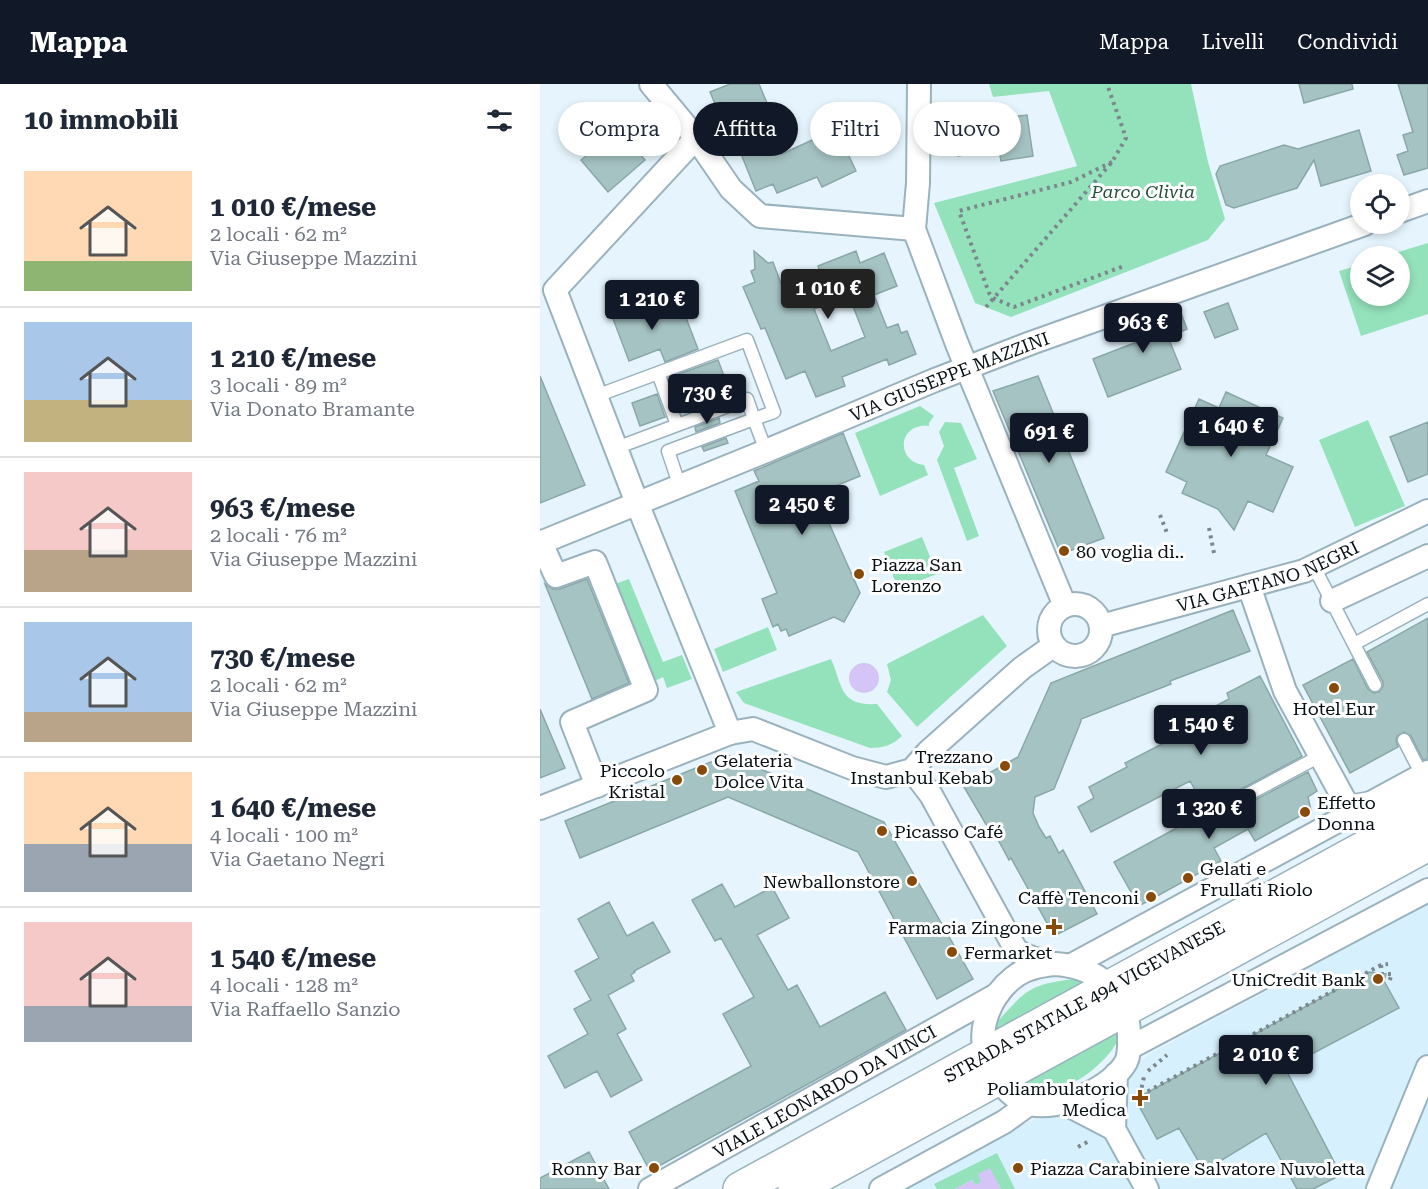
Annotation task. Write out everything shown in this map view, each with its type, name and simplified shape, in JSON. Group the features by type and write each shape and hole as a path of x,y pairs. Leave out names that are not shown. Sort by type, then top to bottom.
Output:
{"main road":[{"path":"1351,812 1426,782"},
{"name":"STRADA STATALE 494 VIGEVANESE","path":"740,1189 992,1067 1118,998 1428,813"},
{"name":"STRADA STATALE 494 VIGEVANESE","path":"1118,998 1428,844"},
{"name":"STRADA STATALE 494 VIGEVANESE","path":"795,1189 992,1067"}],"street":[{"path":"651,84 693,134"},
{"path":"919,84 918,183 914,229 1065,606"},
{"path":"693,141 555,290 637,503 730,733"},
{"path":"708,156 731,189 760,216 914,229"},
{"path":"1410,207 1428,201"},
{"name":"VIA GIUSEPPE MAZZINI","path":"540,543 968,368 1350,229"},
{"name":"VIA GAETANO NEGRI","path":"1101,626 1314,567 1428,511"},
{"path":"540,543 556,576 595,562 646,690 572,722 597,786"},
{"path":"1332,602 1428,556"},
{"path":"912,770 930,795 1016,950 1024,955 1061,965 1092,973 1118,998 1129,1024 1129,1048 1126,1062 1116,1074 1089,1093 1049,1106 1029,1104 1008,1091 992,1067 984,1034 988,1013 998,994 1014,977 1040,965 1061,965 1351,812 1285,691 1249,586"},
{"path":"1072,604 1087,607 1094,612 1101,626 1098,643 1085,655 1076,657 1059,652 1053,646 1048,631 1049,623 1058,610 1072,604"},
{"path":"540,808 730,733 753,729 852,768 886,777 912,770 928,752 1022,668 1053,646"},
{"path":"1129,1048 1427,892"},
{"path":"1014,977 1016,950"},
{"name":"VIALE LEONARDO DA VINCI","path":"650,1189 998,994"},
{"path":"1378,1189 1428,1067"},
{"path":"1116,1074 1114,1129 1148,1189"},
{"path":"1064,1103 1114,1129"},
{"path":"885,1188 1004,1122 1029,1104"}],"lane":[{"path":"596,396 747,340 774,411 668,451 680,486"},
{"path":"658,374 677,425"},
{"path":"616,448 767,391"},
{"path":"747,399 766,451"},
{"path":"1314,567 1375,685"},
{"path":"1354,644 1428,604"},
{"path":"1404,740 1426,782"},
{"path":"1211,804 1215,812 1320,756"}],"path":[{"path":"986,307 1112,162 1126,138 1107,84"},
{"path":"1112,162 1071,182 959,210 989,292 993,298 1014,307 1124,266"},
{"path":"1160,515 1167,533"},
{"path":"1209,528 1214,553"},
{"path":"1167,1055 1146,1072 1140,1095 1381,965 1388,964"},
{"path":"1381,965 1382,974 1392,974 1389,982"},
{"path":"1251,1028 1255,1034"}],"shaded area":[{"path":"864,663 874,668 879,678 874,688 864,693 854,688 849,678 854,668"},
{"path":"1428,904 1428,1189 892,1189 1046,1114 1059,1113 1081,1118 1119,1097 1122,1086 1136,1064 1150,1054"},
{"path":"990,1168 1001,1189 955,1189 972,1180 975,1185 981,1182 978,1174"}],"green space":[{"name":"Parco Clivia","path":"989,84 1191,84 1208,162 1225,219 1208,240 1011,317 975,303 934,203 1077,166 1049,91 993,97"},
{"path":"1428,243 1428,314 1361,336 1351,306 1410,306 1410,248"},
{"path":"1350,268 1350,304 1339,271"},
{"path":"920,406 934,416 929,426 919,426 911,430 906,436 904,450 914,462 924,465 928,475 880,496 855,433"},
{"path":"1368,420 1405,506 1355,527 1319,440"},
{"path":"945,422 961,423 977,459 954,468 979,536 967,541 937,460 944,446 939,432"},
{"path":"922,537 937,574 898,589 884,552"},
{"path":"629,579 663,662 682,655 692,679 667,688 663,677 651,683 612,585"},
{"path":"983,615 1007,646 917,727 887,692 891,680 887,664"},
{"path":"768,627 777,650 723,672 714,649"},
{"path":"831,659 841,686 849,698 855,702 877,704 902,736 899,739 888,745 870,748 744,703 736,692"},
{"path":"1080,978 1087,982 998,1032 996,1024 998,1021 1025,993 1041,985"},
{"path":"1115,1031 1118,1038 1112,1050 1094,1069 1076,1081 1037,1086 1031,1085 1023,1078"},
{"path":"997,1153 1015,1189 1001,1189 989,1168 982,1182 975,1185 972,1180 955,1189 937,1189 934,1184"}],"building":[{"path":"730,84 759,84 767,102 714,102 710,92"},
{"path":"1299,84 1352,84 1353,89 1304,103"},
{"path":"1398,84 1428,84 1428,168 1404,174 1397,155 1408,151 1403,135 1413,132"},
{"path":"1027,115 1033,156 1001,161 1000,156 1021,156 1021,116"},
{"path":"1359,130 1371,171 1350,174 1350,177 1321,186 1314,160 1297,188 1234,208 1226,205 1216,174 1220,166 1284,145 1298,149"},
{"path":"810,141 810,156 849,156 856,171 822,187 817,177 777,193 773,184 756,191 742,156 798,156 798,147"},
{"path":"586,156 642,156 645,160 608,192 581,160"},
{"path":"754,251 768,263 773,262 783,289 821,275 818,266 856,251 860,263 884,253 897,286 874,295 887,328 898,324 901,333 907,331 916,354 889,365 887,359 842,377 845,386 816,397 805,371 786,379 765,328 761,329 743,287 755,282 751,271 755,269","holes":["849,296 865,337 831,351 814,309"]},
{"path":"644,295 654,321 683,310 698,349 665,362 660,349 629,361 609,308"},
{"path":"1228,303 1238,329 1215,338 1204,312"},
{"path":"1178,305 1187,329 1168,337 1181,369 1108,397 1093,359 1142,340 1134,321"},
{"path":"718,360 724,376 706,383 713,403 689,412 688,409 681,412 670,377"},
{"path":"540,376 585,485 540,503"},
{"path":"1038,376 1104,538 1061,554 993,391"},
{"path":"1226,392 1283,418 1266,455 1293,467 1273,512 1248,501 1234,530 1218,509 1182,493 1187,482 1166,472 1199,399 1219,408"},
{"path":"657,394 665,417 640,426 632,403"},
{"path":"719,418 720,423 696,432 695,427"},
{"path":"1428,422 1428,474 1408,482 1390,437"},
{"path":"843,433 860,476 816,494 860,593 844,622 834,617 789,636 786,629 781,631 778,624 773,627 762,599 777,593 735,491 759,481 754,471"},
{"path":"726,438 728,443 704,451 702,447"},
{"path":"587,579 629,683 592,699 545,584 553,589 560,589"},
{"path":"1233,610 1250,651 1170,681 1171,684 1081,719 1054,789 1035,797 1033,813 1039,827 1046,838 1050,836 1059,853 1063,850 1097,914 1054,936 1011,858 1009,860 990,825 987,826 964,787 1018,757 1051,683"},
{"path":"1428,618 1428,759 1423,760 1411,736 1404,732 1397,736 1398,747 1350,773 1303,685 1353,659 1368,689 1374,693 1379,692 1383,682 1367,652"},
{"path":"1260,676 1301,757 1219,801 1215,797 1208,796 1203,804 1190,781 1091,832 1078,807 1094,798 1089,787 1127,767 1125,763 1164,743 1157,730 1196,710 1199,715 1229,699 1227,693"},
{"path":"540,709 565,768 540,778"},
{"path":"728,755 884,822 973,979 937,999 858,852 728,797 580,858 565,821"},
{"path":"1308,772 1317,791 1308,797 1311,810 1255,841 1248,829 1214,848 1221,861 1139,906 1114,862 1206,812 1211,819 1219,819"},
{"path":"722,884 735,907 772,887 789,918 757,935 788,990 797,985 820,1027 885,992 906,1030 650,1171 629,1132 751,1066 723,1014 754,997 721,938 715,941 692,900"},
{"path":"609,902 627,936 653,922 670,952 634,971 631,975 634,981 608,995 626,1029 617,1034 642,1080 611,1097 597,1071 565,1088 548,1056 588,1034 574,1009 591,1000 575,971 599,958 578,919"},
{"path":"1369,972 1386,974 1384,981 1399,1008 1285,1068 1341,1175 1313,1189 1297,1189 1266,1133 1204,1171 1179,1128 1157,1139 1138,1104 1139,1097"},
{"path":"589,1152 609,1189 540,1189 540,1178"}],"place":[{"name":"80 voglia di..","path":"1064,551"},
{"name":"Piazza San Lorenzo","path":"859,574"},
{"name":"Hotel Eur","path":"1334,688"},
{"name":"Trezzano Instanbul Kebab","path":"1005,766"},
{"name":"Gelateria Dolce Vita","path":"702,770"},
{"name":"Piccolo Kristal","path":"677,780"},
{"name":"Effetto Donna","path":"1305,812"},
{"name":"Picasso Café","path":"882,831"},
{"name":"Gelati e Frullati Riolo","path":"1188,878"},
{"name":"Newballonstore","path":"912,881"},
{"name":"Caffè Tenconi","path":"1151,897"},
{"name":"Farmacia Zingone","path":"1054,927"},
{"name":"Fermarket","path":"952,952"},
{"name":"UniCredit Bank","path":"1378,979"},
{"name":"Poliambulatorio Medica","path":"1140,1098"},
{"name":"Ronny Bar","path":"654,1168"},
{"name":"Piazza Carabiniere Salvatore Nuvoletta","path":"1018,1168"}]}
